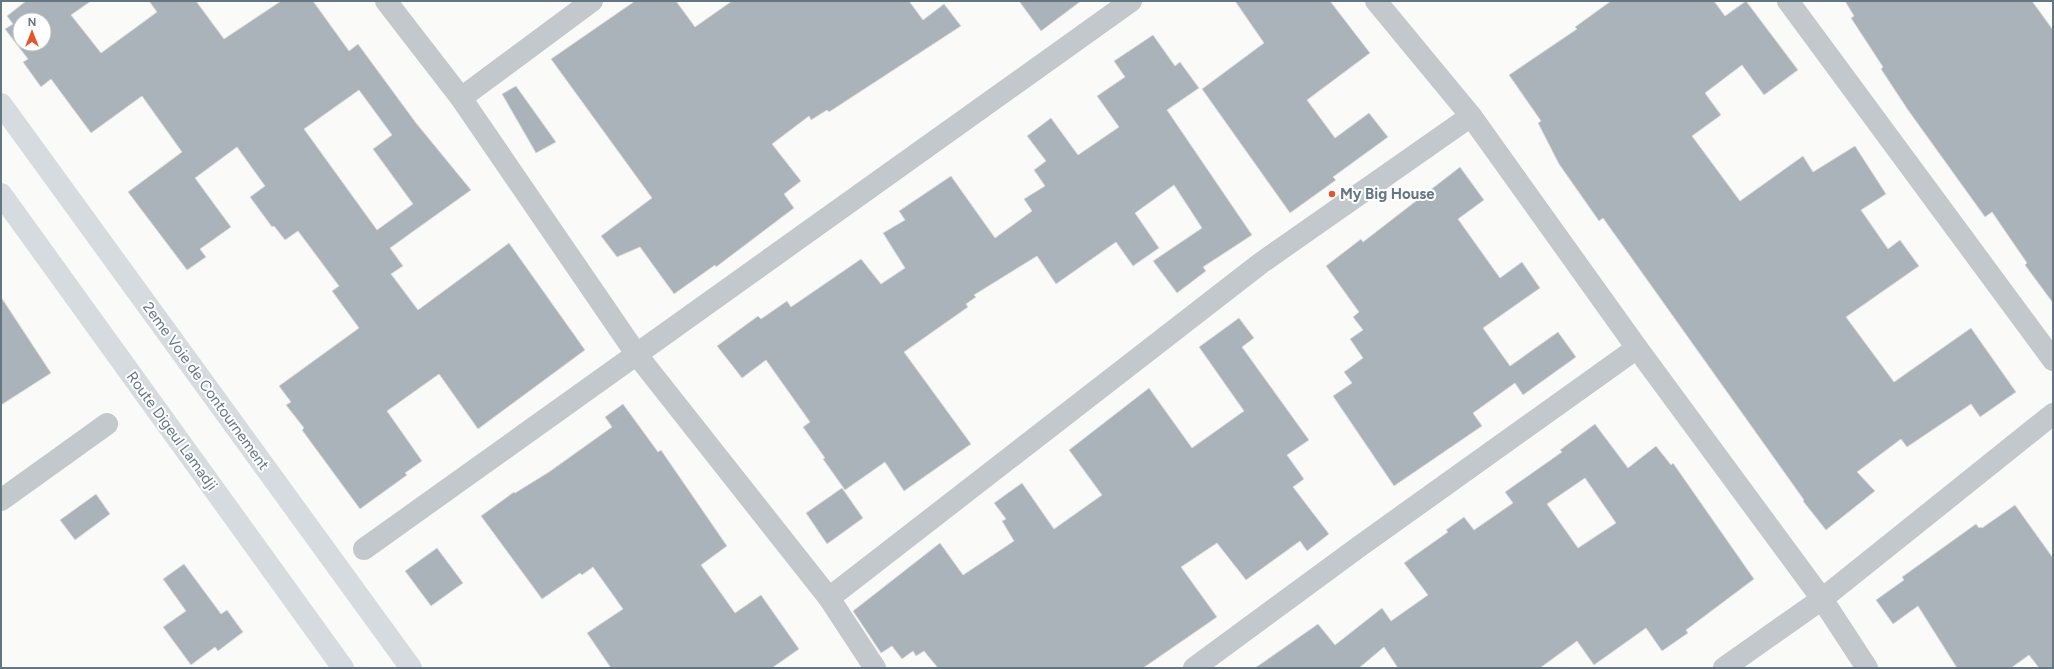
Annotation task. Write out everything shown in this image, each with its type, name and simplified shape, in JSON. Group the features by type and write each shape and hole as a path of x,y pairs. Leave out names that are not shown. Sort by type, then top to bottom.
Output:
{"main road":[{"name":"2eme Voie de Contournement","path":"1,104 411,668"},
{"name":"Route Digeul Lamadji","path":"1,194 343,668"}],"street":[{"path":"386,1 461,98 637,355 829,598 875,668"},
{"path":"461,98 592,1"},
{"path":"364,549 1131,1"},
{"path":"1376,1 1471,116 1637,348 1822,599 1867,668"},
{"path":"1788,1 2053,360"},
{"path":"829,598 1260,263 1471,116"},
{"path":"1194,668 1360,546 1637,348"},
{"path":"1724,668 1822,599 2053,414"},
{"path":"1,500 107,424"}],"building":[{"path":"26,1 91,1 71,15 101,53 157,12 149,1 196,1 224,39 281,1 313,1 349,51 358,44 416,123 471,190 390,248 403,266 391,274 418,310 509,243 585,350 478,429 439,374 387,411 422,461 405,473 407,475 360,509 302,430 304,428 286,405 291,402 279,386 359,328 332,291 339,286 298,231 285,240 274,226 272,227 250,197 265,186 237,147 195,178 231,227 200,249 206,257 187,270 128,192 182,152 142,96 91,133 51,79 41,87 23,62 28,59 23,52 52,52 52,12 12,12","holes":["359,90 392,135 373,149 413,204 377,230 304,129"]},
{"path":"635,1 676,1 695,27 732,1 909,1 923,20 944,4 961,26 829,112 827,110 811,120 809,116 772,144 801,181 784,194 794,208 716,267 715,265 674,294 640,247 617,257 601,236 652,198 551,59"},
{"path":"1019,1 1081,1 1041,31"},
{"path":"1235,1 1330,1 1370,53 1307,100 1335,138 1369,113 1388,137 1333,177 1336,180 1290,213 1202,89 1264,43"},
{"path":"1611,1 1714,1 1725,16 1746,1 1798,70 1764,95 1742,65 1705,93 1721,115 1692,136 1740,201 1803,156 1813,172 1855,146 1886,194 1861,210 1888,249 1900,240 1919,266 1846,317 1894,382 1971,328 2016,392 1980,417 1971,404 1907,447 1901,439 1857,472 1875,491 1826,530 1803,501 1804,500 1603,218 1599,221 1559,164 1538,123 1541,121 1509,75 1577,29 1575,27"},
{"path":"1845,1 2032,1 2053,30 2053,303 2025,265 2027,263 1992,212 1985,217 1908,110 1881,69 1883,67 1851,18 1854,16"},
{"path":"12,12 12,23 7,16"},
{"path":"12,25 12,38 5,29"},
{"path":"1153,35 1175,66 1180,62 1199,88 1167,110 1252,235 1203,267 1206,271 1177,293 1153,261 1202,228 1174,185 1135,213 1159,248 1133,266 1116,242 1056,284 1037,256 974,295 976,297 966,304 968,307 904,352 971,444 904,491 885,462 845,490 803,427 810,422 766,360 742,378 717,346 758,316 761,319 787,301 791,307 861,259 881,284 905,268 883,233 905,220 899,211 951,176 995,238 1032,211 1024,199 1045,186 1034,170 1046,161 1027,136 1051,118 1078,155 1119,127 1097,96 1125,77 1114,61"},
{"path":"516,86 556,142 536,153 502,94"},
{"path":"1460,167 1484,200 1458,219 1500,278 1522,262 1540,288 1483,328 1510,366 1558,332 1576,357 1523,395 1515,383 1473,413 1482,426 1394,486 1333,396 1352,383 1344,372 1363,358 1350,339 1363,330 1353,317 1359,312 1326,266 1361,239 1363,242"},
{"path":"1,297 51,373 1,405"},
{"path":"1239,318 1254,338 1242,347 1309,440 1287,455 1304,479 1293,487 1329,534 1307,551 1300,541 1246,580 1217,543 1181,567 1217,617 1143,668 938,668 924,651 916,656 913,651 902,659 892,646 881,653 853,611 940,543 963,575 1014,541 1002,521 1006,519 994,503 1022,483 1054,529 1102,495 1069,450 1149,388 1192,448 1244,411 1199,347"},
{"path":"623,404 658,452 661,450 727,546 701,565 735,613 761,595 799,649 772,668 611,668 587,633 623,609 593,567 582,575 580,573 542,599 481,516 514,492 515,493 549,472 612,427 605,417"},
{"path":"1595,424 1628,468 1656,446 1671,465 1673,463 1754,579 1686,630 1688,633 1662,651 1646,628 1594,665 1577,641 1540,668 1398,668 1384,647 1359,668 1255,668 1318,624 1335,645 1382,608 1391,621 1428,595 1404,563 1448,532 1446,530 1464,517 1474,530 1513,503 1505,492 1562,452 1560,450","holes":["1585,478 1616,523 1578,548 1547,504"]},
{"path":"842,488 863,518 827,544 806,513"},
{"path":"96,494 110,514 75,540 60,520"},
{"path":"2015,505 2053,558 2053,668 2039,668 2029,655 2011,668 1957,668 1918,606 1893,624 1876,600 1904,580 1902,577 1976,524 1979,528 1982,528"},
{"path":"437,548 463,583 431,606 405,571"},
{"path":"184,564 221,614 227,610 243,632 218,651 215,647 191,665 163,627 186,611 163,579"}],"place":[{"name":"My Big House","path":"1332,194"}]}
